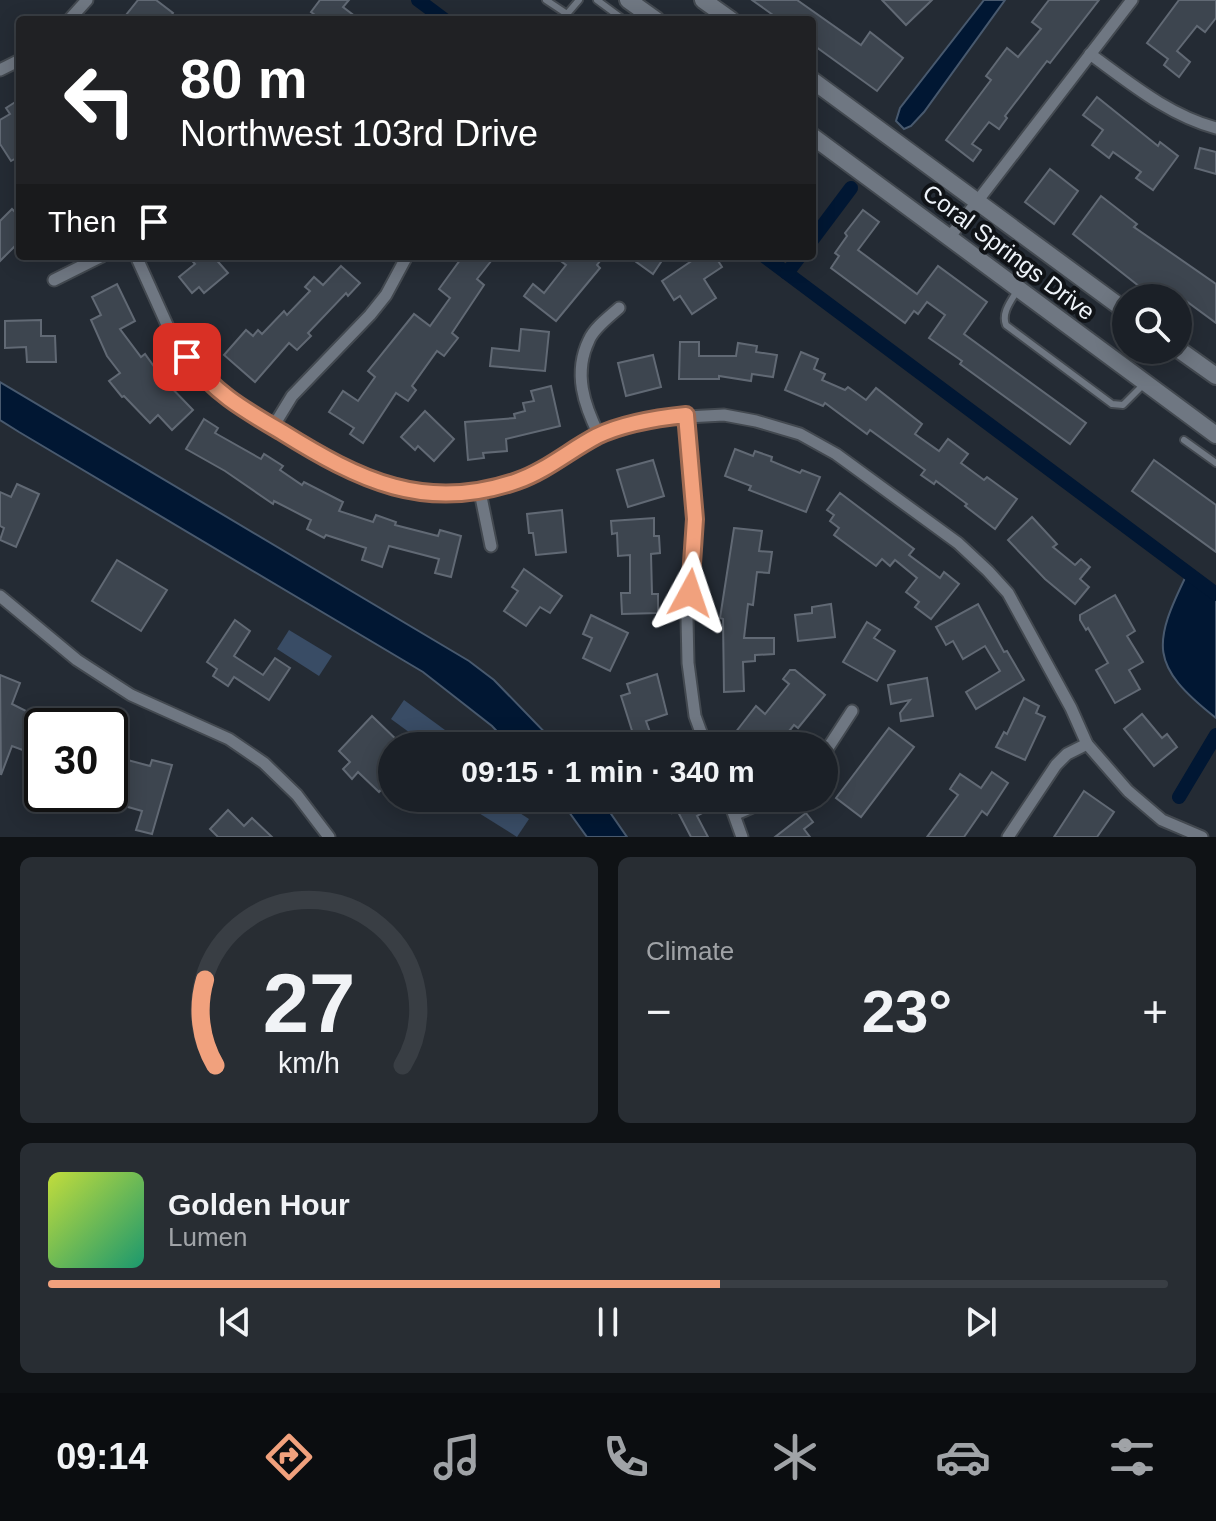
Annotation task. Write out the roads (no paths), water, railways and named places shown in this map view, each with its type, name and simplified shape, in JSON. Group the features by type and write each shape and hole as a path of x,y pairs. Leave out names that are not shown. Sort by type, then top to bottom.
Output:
{"main road":[{"path":"628,0 650,16"},
{"path":"703,0 725,16"},
{"name":"Coral Springs Drive","path":"816,83 1112,301"},
{"name":"Coral Springs Drive","path":"816,139 1216,435"},
{"path":"1192,359 1216,376"}],"street":[{"path":"73,16 87,0"},
{"path":"949,238 1132,0"},
{"path":"1090,54 1158,104 1195,123 1216,128"},
{"path":"54,280 94,260"},
{"path":"138,260 173,338 202,375 235,405 337,466 381,483 427,493 480,492 520,480 599,435 649,419 724,415 800,434 836,454 958,543 1008,593 1071,708 1087,744 1128,791 1162,820 1202,837"},
{"path":"273,427 292,396 386,295 405,260"},
{"path":"599,435 586,410 580,383 583,361 589,338 619,308"},
{"path":"686,415 695,519 687,619 688,663 695,716 701,732"},
{"path":"480,492 491,546"},
{"path":"0,596 89,668 131,695 229,739 264,763 297,795 329,837"},
{"path":"838,732 852,711"},
{"path":"1008,837 1056,765 1067,754 1087,744"},
{"path":"741,812 736,814 742,837"}],"lane":[{"path":"546,0 567,14 579,0"},
{"path":"597,0 619,16"},
{"path":"1018,289 1004,319 1006,325 1112,404 1123,405 1145,383"},
{"path":"1184,440 1216,463"}],"waterway":[{"path":"418,0 440,16"},
{"path":"816,235 851,188"},
{"path":"769,260 1216,594"},
{"path":"787,273 797,260"},
{"path":"1179,797 1216,735"}]}
